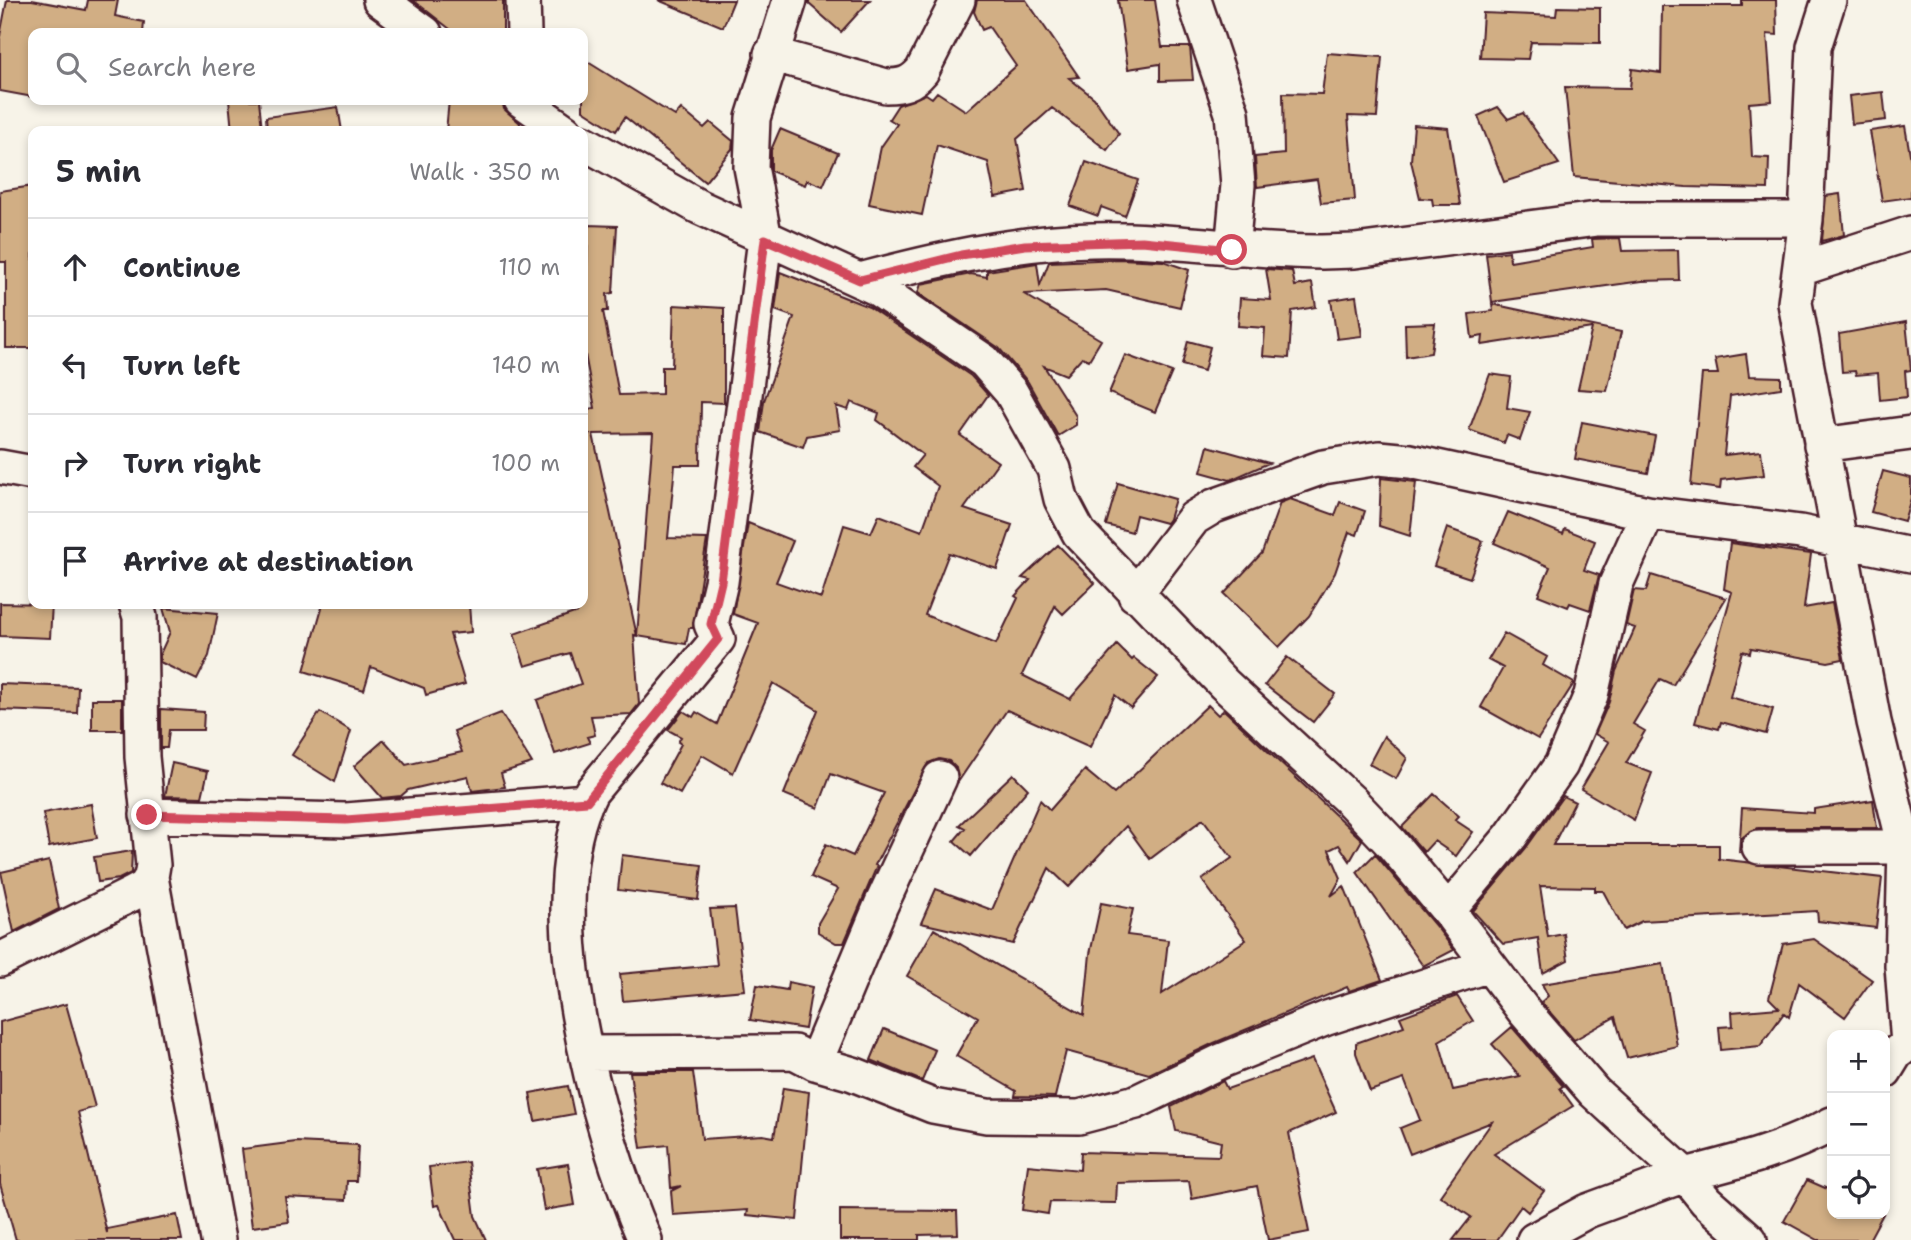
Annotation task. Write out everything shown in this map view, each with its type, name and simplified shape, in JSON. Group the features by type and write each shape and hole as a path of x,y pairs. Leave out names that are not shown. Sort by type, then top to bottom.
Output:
{"street":[{"path":"380,0 418,28"},
{"path":"523,0 524,28"},
{"path":"645,1240 610,1147 587,1053 572,952 569,901 573,842 587,801 718,639 711,624 721,582 765,239 754,191 751,142 754,118 771,54 790,0"},
{"path":"771,54 878,84 902,86 914,80 922,71 958,0"},
{"path":"1194,0 1232,113 1238,185 1232,250"},
{"path":"1829,0 1814,47 1806,219 1795,303 1874,722 1905,847 1902,966 1910,1044 1896,1053 1890,1063"},
{"path":"529,105 558,126"},
{"path":"588,145 645,178 765,239 860,280 965,346 998,375 1054,469 1061,499 1079,533 1135,595 1224,684 1351,801 1448,911 1594,1092 1685,1175 1706,1201 1750,1240"},
{"path":"860,280 961,255 1025,245 1142,241 1232,250 1355,251 1629,217 1806,219"},
{"path":"1800,269 1911,233"},
{"path":"1821,445 1911,433"},
{"path":"1135,595 1194,518 1214,506 1323,467 1379,458 1410,461 1648,513 1800,532 1911,555"},
{"path":"0,467 28,471"},
{"path":"1448,911 1511,836 1561,765 1588,704 1616,584 1648,513"},
{"path":"138,609 140,617 140,716 153,865 151,877 218,1240"},
{"path":"815,1063 881,905 940,778"},
{"path":"147,815 346,820 587,801"},
{"path":"1759,847 1905,847"},
{"path":"0,960 145,887 151,877"},
{"path":"587,1053 794,1052 815,1063 852,1074 933,1106 987,1116 1079,1117 1136,1102 1221,1060 1327,1018 1489,965"},
{"path":"1534,1240 1587,1211 1685,1175 1802,1141 1827,1127"}],"building":[{"path":"7,0 32,0 86,10 88,0 118,0 115,16 144,22 143,28 28,28 28,96 0,91 0,36"},
{"path":"413,0 503,0 503,28 449,28"},
{"path":"658,0 734,0 723,27"},
{"path":"809,0 870,0 841,32 809,4"},
{"path":"977,0 1026,0 1079,77 1069,78 1094,98 1119,134 1107,150 1052,108 1017,139 1026,191 995,197 988,162 937,145 922,215 869,204 881,147 897,124 889,119 898,105 926,94 932,98 937,92 966,111 1016,66 989,27 982,30 974,12"},
{"path":"1118,0 1155,0 1162,47 1190,47 1193,80 1160,81 1160,64 1128,69"},
{"path":"1742,0 1776,0 1777,35 1767,34 1772,101 1749,103 1752,157 1769,158 1768,189 1686,187 1574,177 1565,87 1630,88 1632,69 1661,73 1662,6 1742,6"},
{"path":"1557,7 1600,8 1600,43 1531,42 1528,59 1480,58 1483,13 1556,16"},
{"path":"1327,53 1382,57 1377,117 1348,116 1355,200 1321,203 1317,179 1257,187 1255,157 1284,154 1283,93 1322,94"},
{"path":"588,62 675,116 681,109 704,128 710,122 733,141 732,149 705,182 625,117 616,131 583,110 583,105 588,105"},
{"path":"1883,92 1886,120 1852,124 1849,96"},
{"path":"229,105 260,105 262,126 232,126"},
{"path":"449,105 503,105 520,123 520,126 446,126"},
{"path":"338,107 341,126 267,126 266,117"},
{"path":"1498,107 1508,119 1523,113 1559,164 1504,182 1478,116"},
{"path":"1414,125 1448,128 1460,205 1433,205 1432,199 1420,198 1411,161"},
{"path":"1905,126 1911,160 1911,197 1882,201 1870,131"},
{"path":"780,129 838,153 823,186 807,180 805,185 771,171 771,150"},
{"path":"1086,162 1138,180 1125,216 1101,207 1098,216 1070,206"},
{"path":"28,187 28,348 6,348 6,262 0,262 0,191"},
{"path":"1840,194 1844,235 1822,241 1826,196"},
{"path":"588,225 617,226 613,293 607,294 608,311 603,311 619,395 662,394 662,367 672,367 674,305 724,308 724,403 701,402 700,465 675,465 668,538 707,539 693,628 689,628 686,644 637,636 634,635 639,704 631,714 591,716 595,735 587,737 590,743 555,754 537,700 581,684 570,653 525,666 514,634 577,612 577,609 588,609 588,434 591,434 588,434 588,409 595,408 588,371","holes":["653,433 637,636 593,434"]},
{"path":"1620,238 1622,251 1678,250 1679,280 1642,281 1492,302 1486,254 1509,251 1510,261 1593,247 1592,239"},
{"path":"1120,259 1163,261 1189,270 1180,307 1106,290 1024,294 1101,340 1089,360 1082,357 1066,375 1044,366 1076,416 1076,425 1058,436 1028,382 999,348 918,293 921,284 971,274 987,277 987,271 1037,263 1040,285 1049,262"},
{"path":"1266,269 1292,271 1295,286 1312,283 1316,307 1292,311 1289,358 1263,356 1265,328 1238,326 1240,298 1271,300"},
{"path":"780,272 869,307 971,376 988,395 960,435 998,462 964,509 1012,525 997,569 949,553 925,615 996,644 1018,598 1015,596 1030,580 1022,578 1058,545 1095,583 1063,614 1055,606 1022,675 1070,699 1117,645 1132,660 1134,658 1158,677 1131,708 1115,695 1090,747 1007,710 958,782 956,768 949,761 939,759 928,763 875,865 877,866 844,943 836,943 818,932 818,923 838,889 811,877 826,844 853,856 884,793 831,774 818,808 784,794 818,710 773,683 733,773 702,755 680,794 660,783 681,744 678,742 681,737 668,730 683,711 693,717 696,712 717,724 758,623 733,614 748,523 793,541 776,582 821,598 844,525 871,533 879,515 922,531 938,486 913,467 923,455 877,420 879,413 851,402 848,410 836,406 840,430 807,436 803,447 760,432 764,401 794,317 775,310"},
{"path":"1356,296 1362,336 1337,339 1331,300"},
{"path":"1492,304 1621,332 1607,391 1578,389 1592,328 1482,345 1483,336 1472,338 1469,314 1493,311"},
{"path":"1906,322 1911,370 1905,371 1907,397 1880,400 1878,373 1856,375 1855,371 1842,372 1839,334"},
{"path":"1435,323 1431,353 1406,357 1405,324"},
{"path":"1188,341 1210,347 1204,371 1182,365"},
{"path":"1746,354 1749,376 1781,377 1781,388 1730,396 1724,455 1761,451 1764,475 1721,480 1720,489 1691,485 1702,374 1718,374 1715,359"},
{"path":"1125,355 1172,372 1155,412 1109,393"},
{"path":"1490,374 1511,377 1507,408 1530,412 1520,440 1507,435 1504,443 1469,430"},
{"path":"1582,422 1655,436 1648,473 1575,459"},
{"path":"1208,446 1269,463 1230,480 1201,472"},
{"path":"1883,471 1911,478 1911,498 1904,521 1871,512"},
{"path":"1381,478 1416,482 1410,536 1379,526"},
{"path":"1118,483 1175,499 1166,523 1136,515 1132,532 1106,525"},
{"path":"1290,499 1335,515 1340,502 1365,511 1357,535 1349,532 1335,573 1309,616 1279,647 1224,594 1262,553 1280,503"},
{"path":"1508,512 1563,534 1565,529 1595,541 1584,570 1599,575 1590,610 1570,603 1568,607 1538,595 1550,567 1494,543"},
{"path":"1447,528 1483,541 1470,578 1434,566"},
{"path":"1730,543 1811,554 1804,608 1832,603 1843,659 1828,662 1751,648 1750,653 1742,651 1730,697 1773,709 1766,734 1721,722 1719,729 1695,723 1732,592 1724,589"},
{"path":"1651,575 1726,598 1673,685 1660,679 1633,724 1645,731 1626,763 1652,773 1634,820 1581,789 1609,742 1595,734 1609,702 1616,671 1635,628 1626,625 1634,590 1646,591"},
{"path":"0,603 28,604 28,609 52,609 50,638 0,636"},
{"path":"163,609 218,613 209,656 197,680 160,662 160,654 170,632"},
{"path":"322,609 469,609 471,632 450,634 465,684 426,695 424,688 371,667 364,690 304,671"},
{"path":"1504,633 1547,657 1543,665 1574,683 1538,739 1481,707 1503,668 1488,660"},
{"path":"1287,657 1335,694 1313,722 1265,685"},
{"path":"0,684 78,687 77,713 0,710"},
{"path":"92,699 122,699 122,730 92,730"},
{"path":"1208,705 1218,715 1224,710 1362,840 1350,861 1339,845 1329,850 1341,878 1331,896 1344,886 1382,980 1349,991 1347,987 1214,1043 1149,1074 1066,1051 1055,1097 1015,1096 1016,1091 956,1056 978,1017 907,976 934,929 1084,1015 1090,954 1101,903 1133,909 1127,935 1168,940 1162,994 1246,940 1202,880 1232,858 1203,819 1150,859 1126,826 1069,887 1049,868 1013,944 921,923 936,889 992,910 1040,800 1050,810 1085,770 1114,794"},
{"path":"161,709 204,712 203,730 169,730 167,748 161,748"},
{"path":"320,712 351,731 335,782 292,755"},
{"path":"501,713 532,763 501,773 505,787 472,791 468,776 408,790 401,796 382,798 354,766 384,740 406,765 462,752 454,731"},
{"path":"1384,736 1407,758 1396,779 1369,764"},
{"path":"172,763 208,771 202,797 165,796"},
{"path":"1013,774 1028,789 971,856 954,841 965,828 959,825"},
{"path":"1434,794 1459,816 1455,820 1473,832 1456,856 1434,841 1424,852 1402,827"},
{"path":"1563,796 1575,802 1553,845 1719,845 1719,859 1882,878 1876,928 1818,921 1817,911 1642,921 1624,930 1603,891 1595,891 1595,887 1540,886 1548,937 1564,934 1568,960 1543,973 1538,938 1503,944 1473,911 1526,848"},
{"path":"1873,800 1877,828 1758,828 1743,837 1739,853 1742,808 1814,813 1814,809"},
{"path":"91,804 97,838 49,847 43,813"},
{"path":"132,851 131,873 119,879 98,882 94,857"},
{"path":"1375,854 1454,950 1423,966 1357,872"},
{"path":"622,855 702,865 698,900 618,890"},
{"path":"49,861 59,909 14,932 1,872"},
{"path":"735,908 745,990 623,1001 620,974 717,965 710,909"},
{"path":"1814,939 1872,980 1845,1017 1799,983 1789,1017 1784,1013 1760,1046 1721,1050 1719,1027 1733,1026 1732,1012 1779,1008 1769,998 1783,944"},
{"path":"1663,964 1677,1046 1627,1058 1615,1017 1574,1040 1541,1002 1548,996 1542,984"},
{"path":"788,982 812,987 805,1029 750,1020 757,985 787,990"},
{"path":"1457,996 1473,1021 1439,1041 1453,1090 1520,1076 1492,1044 1512,1027 1563,1086 1560,1088 1573,1106 1494,1154 1544,1191 1528,1212 1521,1206 1497,1240 1453,1240 1471,1217 1440,1196 1492,1122 1410,1154 1400,1128 1420,1120 1404,1079 1370,1091 1356,1053 1356,1043 1404,1026 1400,1017"},
{"path":"66,1004 95,1107 78,1112 107,1233 107,1229 177,1215 182,1240 16,1240 0,1184 0,1022"},
{"path":"884,1029 935,1050 922,1081 871,1060"},
{"path":"1312,1059 1336,1112 1289,1133 1309,1232 1268,1240 1257,1186 1192,1199 1189,1181 1117,1183 1116,1203 1050,1202 1048,1214 1022,1210 1028,1165 1080,1170 1081,1152 1219,1156 1221,1142 1176,1131 1171,1107 1223,1081 1227,1089"},
{"path":"630,1072 693,1072 702,1139 763,1135 774,1137 783,1088 809,1092 797,1220 747,1215 748,1210 673,1215 671,1191 681,1186 671,1188 668,1145 641,1148"},
{"path":"568,1086 574,1114 535,1121 530,1093"},
{"path":"296,1142 358,1145 356,1181 347,1181 346,1200 285,1197 289,1222 252,1227 242,1149"},
{"path":"468,1162 475,1216 486,1240 455,1240 439,1205 434,1206 429,1167"},
{"path":"568,1164 575,1205 544,1210 537,1169"},
{"path":"1807,1180 1827,1189 1827,1219 1880,1219 1869,1240 1818,1240 1784,1221"},
{"path":"840,1210 957,1211 958,1234 919,1235 919,1240 840,1240"}],"route":[{"path":"147,815 346,820 587,801 702,663 718,639 711,624 721,582 765,239 860,280 961,255 1025,245 1091,240 1142,241 1232,250"}]}
